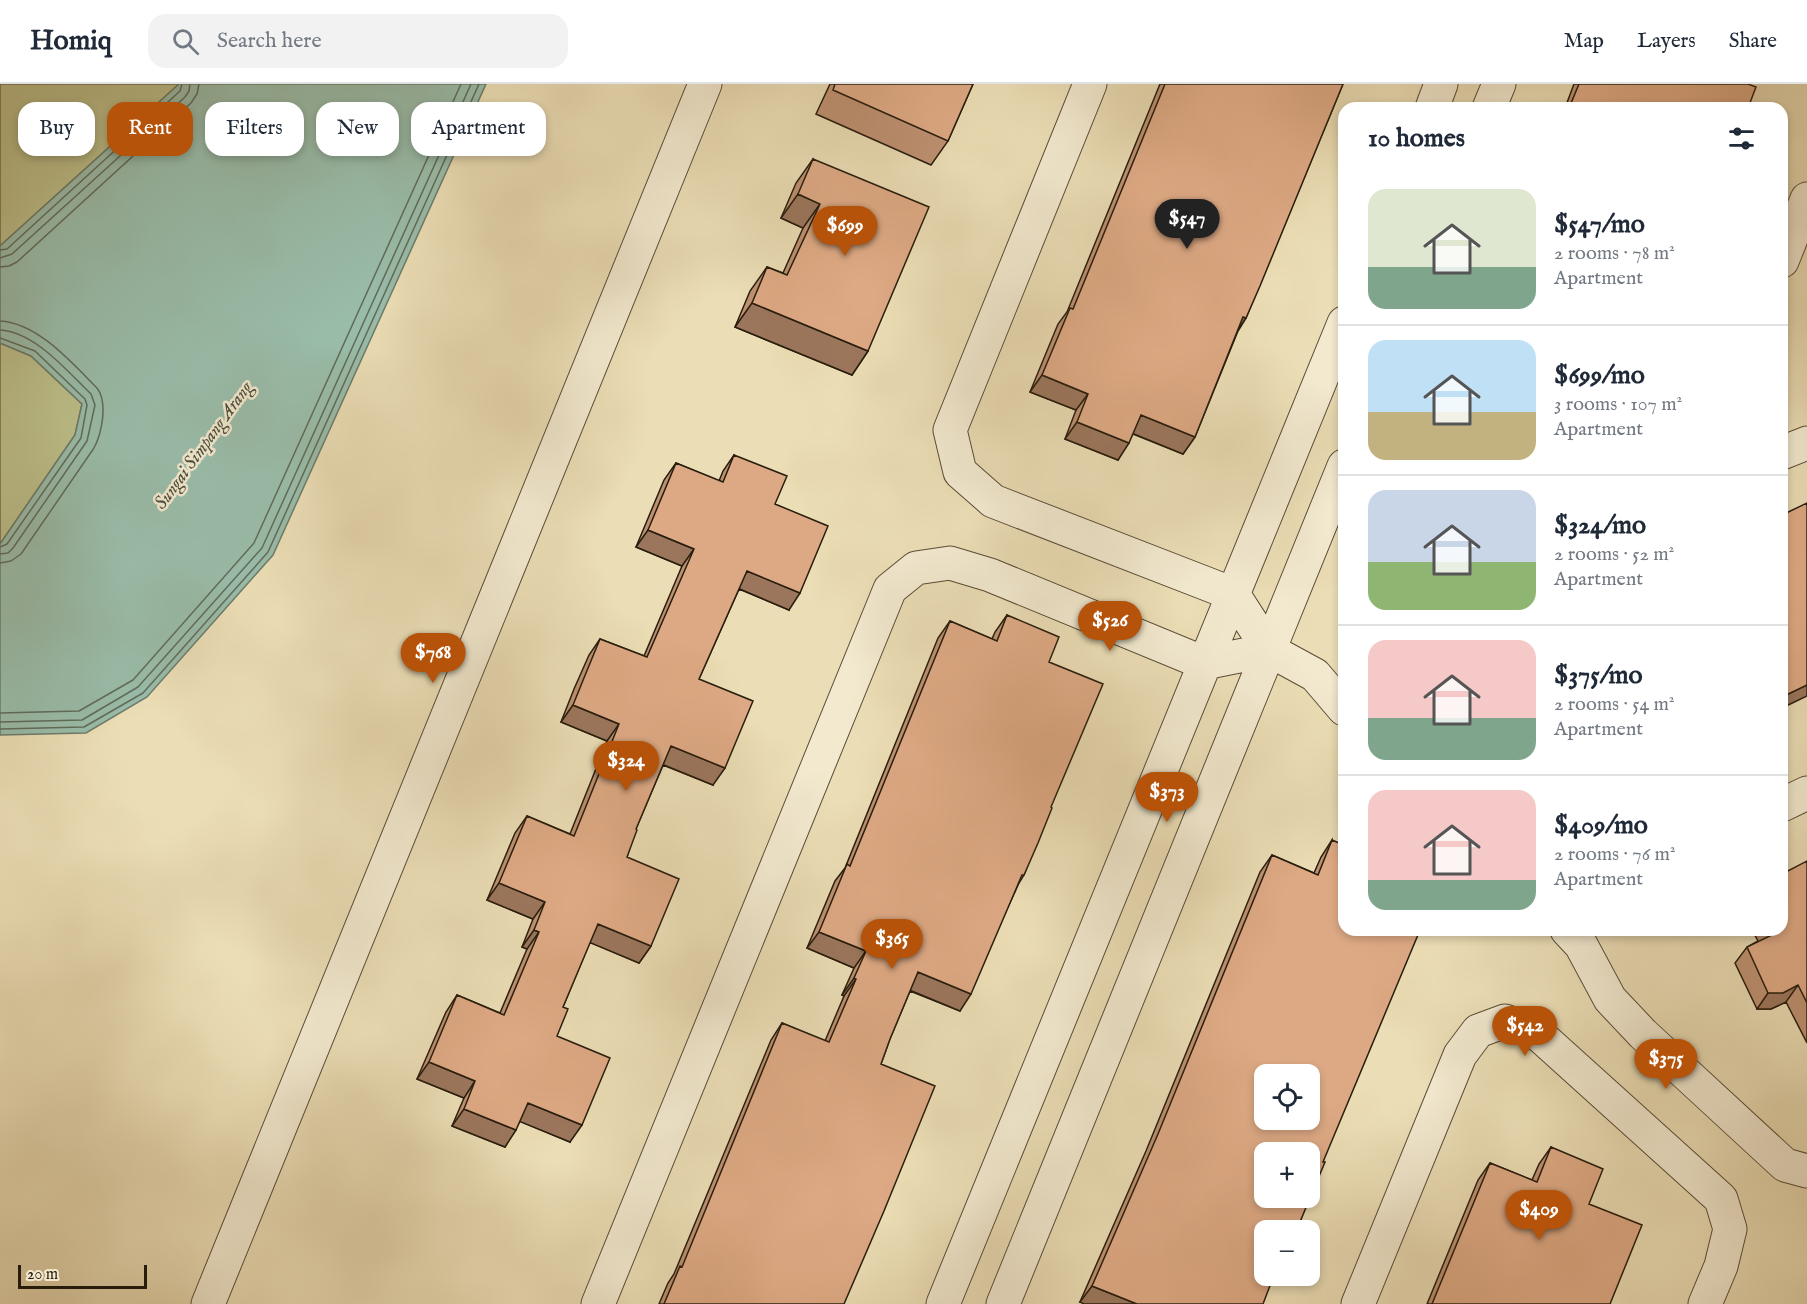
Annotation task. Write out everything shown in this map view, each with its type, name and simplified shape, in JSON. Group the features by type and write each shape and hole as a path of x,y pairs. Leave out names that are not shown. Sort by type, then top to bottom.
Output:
{"street":[{"path":"208,1304 705,84"},
{"path":"1090,84 950,430 960,472 993,501 1233,594 1269,650 1315,675 1338,702"},
{"path":"1434,102 1441,84"},
{"path":"1492,102 1499,84"},
{"path":"1788,246 1807,199"},
{"path":"943,1304 1338,338"},
{"path":"1788,451 1807,443"},
{"path":"1003,1304 1338,481"},
{"path":"598,1304 890,589 916,568 950,563 990,574 1204,663 1269,650"},
{"path":"1788,802 1807,793"},
{"path":"1583,936 1610,999 1643,1034 1785,1165 1807,1171"},
{"path":"1358,1304 1460,1055 1478,1031 1505,1021 1536,1032 1721,1198 1730,1229 1721,1266 1705,1304"}],"green space":[{"path":"0,84 179,84 159,102 107,102 107,149 0,246"},
{"path":"0,343 31,356 82,404 75,435 0,544"}],"water":[{"name":"Sungai Simpang Arang","path":"179,84 486,84 478,102 411,102 411,156 453,156 273,555 147,697 86,733 0,735 0,544 75,435 82,404 31,356 0,343 0,246 107,149 107,156 193,156 193,102 159,102"}],"building":[{"path":"835,84 973,84 948,141 833,90"},
{"path":"1165,84 1343,84 1260,286 1246,318 1243,317 1195,437 1141,415 1129,443 1077,422 1088,394 1042,375 1070,308 1073,309"},
{"path":"1579,84 1748,84 1756,87 1750,102 1572,102"},
{"path":"813,159 929,207 868,351 752,303 767,267 787,275 820,204 798,194"},
{"path":"734,455 787,476 775,504 828,526 800,593 747,571 699,679 753,701 725,768 671,746 636,829 627,857 679,879 651,946 598,924 563,1007 568,1009 557,1036 610,1058 582,1125 528,1103 516,1130 464,1109 475,1081 429,1062 457,995 504,1015 539,932 534,930 545,902 499,883 527,816 574,836 619,724 573,705 600,639 647,657 694,549 648,530 676,463 723,482"},
{"path":"1807,503 1807,685 1788,694 1788,512"},
{"path":"1007,615 1059,637 1049,662 1103,684 1038,843 971,994 918,972 890,1039 881,1064 935,1086 844,1304 664,1304 680,1266 682,1267 782,1023 829,1042 856,979 854,978 866,951 819,932 847,864 850,866 950,621 997,641"},
{"path":"1332,840 1338,842 1338,936 1417,936 1320,1174 1320,1142 1254,1142 1254,1208 1306,1208 1301,1220 1254,1220 1254,1286 1270,1286 1263,1304 1137,1304 1092,1286 1158,1134 1272,855 1318,875"},
{"path":"1807,861 1807,1003 1798,985 1783,993 1768,993 1747,947 1770,936 1788,936 1788,871"},
{"path":"1551,1147 1603,1169 1589,1204 1642,1225 1610,1304 1432,1304 1490,1163 1537,1182"}]}
